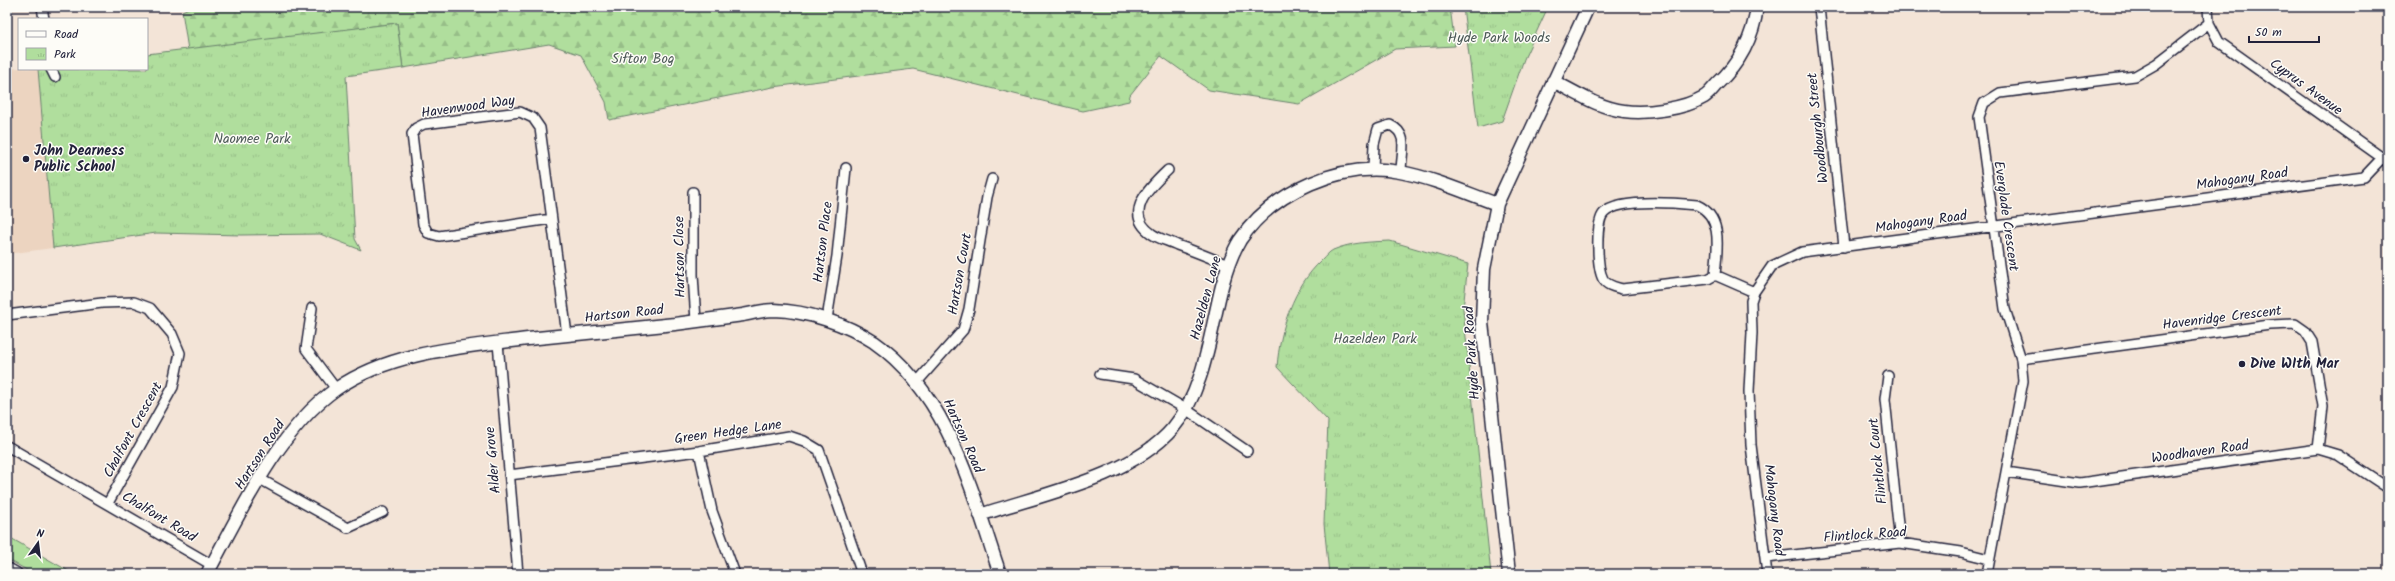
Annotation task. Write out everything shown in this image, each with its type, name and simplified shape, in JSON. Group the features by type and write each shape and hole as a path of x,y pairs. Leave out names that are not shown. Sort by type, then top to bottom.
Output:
{"street":[{"path":"42,7 44,18"},
{"name":"Hyde Park Road","path":"1509,574 1482,322 1484,269 1497,204 1588,7"},
{"path":"1553,81 1601,105 1623,111 1646,112 1668,108 1704,97 1725,77 1742,56 1752,34 1757,7"},
{"name":"Woodbourgh Street","path":"1819,7 1844,247"},
{"name":"Cyprus Avenue","path":"2208,7 2209,23 2219,42 2385,160"},
{"name":"Everglade Crescent","path":"1987,574 2021,402 2023,381 2021,359 2005,309 1978,117 1984,104 2000,93 2135,76 2156,64 2209,23"},
{"name":"Havenwood Way","path":"551,219 439,236 428,233 423,224 412,134 416,128 424,124 520,112 533,118 540,128 567,335"},
{"path":"1374,169 1374,144 1378,129 1390,125 1398,129 1405,140 1401,172"},
{"name":"Mahogany Road","path":"1767,574 1751,445 1749,391 1752,333 1751,301 1754,292 1772,266 1802,252 2364,177 2385,160"},
{"name":"Hartson Place","path":"827,319 837,256 846,168"},
{"name":"Hazelden Lane","path":"980,515 1116,471 1150,450 1173,427 1198,383 1228,265 1240,241 1271,206 1307,185 1341,174 1374,169 1401,172 1497,204"},
{"path":"1168,170 1150,187 1139,207 1139,217 1142,226 1152,235 1228,265"},
{"name":"Hartson Court","path":"918,381 963,330 969,309 987,197 992,179"},
{"name":"Hartson Close","path":"693,192 693,275 696,321"},
{"path":"1618,205 1697,205 1707,209 1716,227 1715,275 1708,279 1622,289 1612,287 1603,279 1600,269 1598,225 1604,214 1618,205"},
{"path":"1715,275 1754,292"},
{"name":"Chalfont Crescent","path":"7,315 102,303 134,302 150,308 172,334 180,354 173,387 108,503"},
{"path":"312,308 306,349 336,390"},
{"name":"Hartson Road","path":"210,570 260,479 294,428 336,390 376,368 420,354 498,343 696,321 774,310 827,319 852,329 875,343 918,381 936,408 948,432 980,515 1000,574"},
{"name":"Havenridge Crescent","path":"2021,359 2270,325 2295,324 2305,331 2312,342 2323,406 2318,449"},
{"name":"Alder Grove","path":"498,343 518,574"},
{"path":"1100,374 1134,380 1184,408 1248,450"},
{"name":"Flintlock Court","path":"1888,376 1885,399 1900,543"},
{"name":"Green Hedge Lane","path":"509,475 699,451 789,436 804,441 819,450 862,574"},
{"name":"Chalfont Road","path":"7,446 108,503 210,570"},
{"name":"Woodhaven Road","path":"2006,472 2080,483 2318,449 2338,456 2388,488"},
{"path":"699,451 712,511 735,574"},
{"path":"260,479 348,528 383,512"},
{"name":"Flintlock Road","path":"1766,558 1900,543 1961,552 1989,559"},
{"path":"7,569 16,574"}],"shaded area":[{"name":"John Dearness Public School","path":"18,68 18,70 38,70 53,248 7,254 7,69"}],"green space":[{"name":"Sifton Bog","path":"191,7 1450,7 1455,46 1395,49 1299,104 1209,90 1161,56 1130,95 1129,101 1083,111 913,69 773,87 609,120 606,102 581,55 549,44 403,68 397,23 188,50 182,11"},
{"name":"Hyde Park Woods","path":"1463,7 1548,7 1524,59 1502,121 1478,128"},
{"name":"Naomee Park","path":"397,23 403,68 346,76 355,239 361,250 320,234 241,235 156,233 53,248 38,70 148,70 148,54"},
{"name":"Hazelden Park","path":"1390,241 1468,264 1463,309 1491,574 1329,574 1324,524 1328,421 1277,367 1281,338 1290,309 1303,283 1329,253 1340,247 1354,244"},
{"path":"7,536 74,574 34,574 7,559"}],"place":[{"name":"John Dearness Public School","path":"26,159"},
{"name":"Dive WIth Mar","path":"2242,364"}]}
